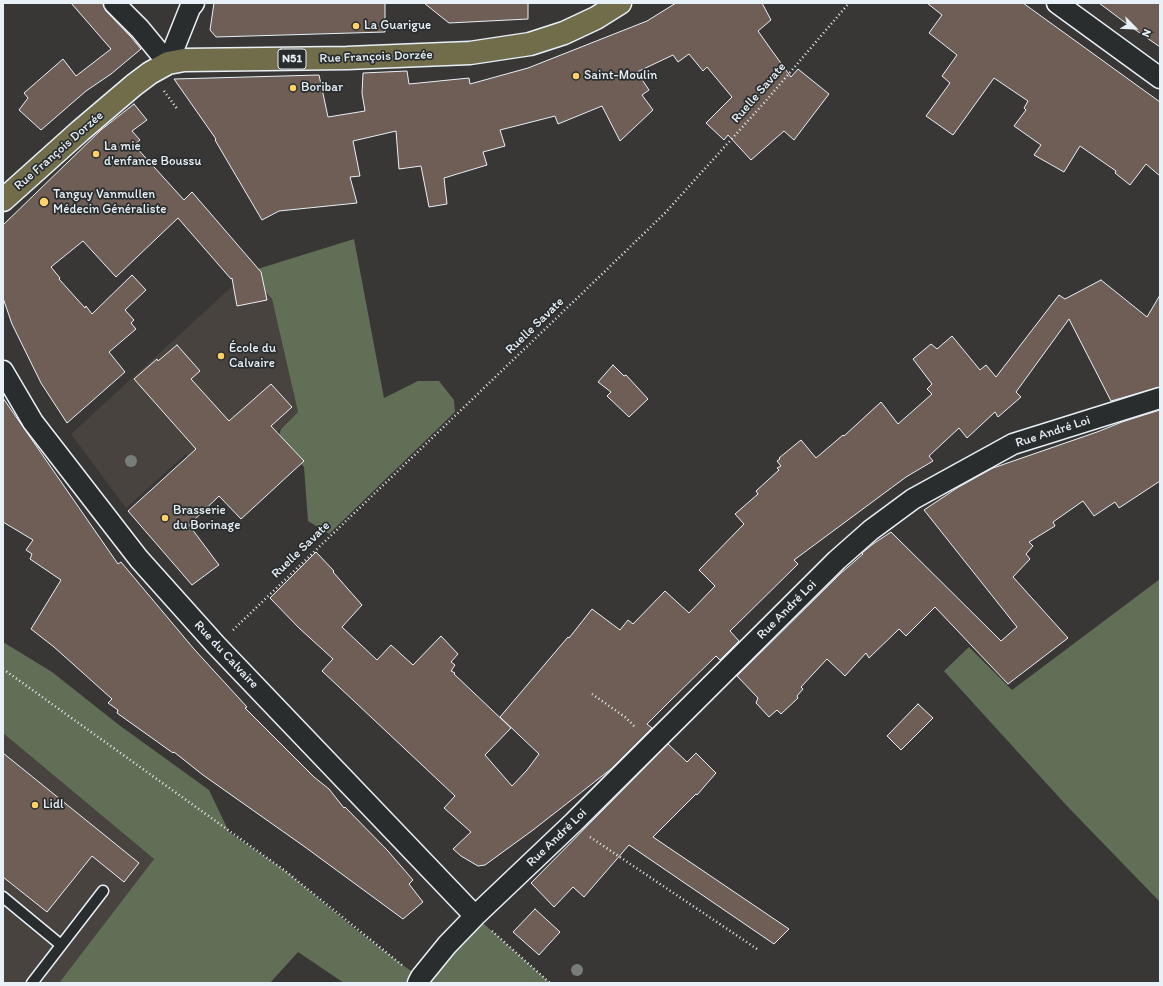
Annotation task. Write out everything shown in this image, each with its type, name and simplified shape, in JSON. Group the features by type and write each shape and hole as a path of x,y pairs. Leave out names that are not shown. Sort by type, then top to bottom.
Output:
{"main road":[{"name":"Rue François Dorzée","path":"3,200 134,85 150,73 168,63 184,60 347,58 470,53 530,44 564,33 596,18 620,3"}],"street":[{"path":"114,3 140,29 168,63 190,8 194,3"},
{"path":"1057,3 1160,78"},
{"name":"Rue du Calvaire","path":"3,371 33,422 134,553 216,645 475,916"},
{"name":"Rue André Loi","path":"419,980 447,945 475,916 574,822 837,560 871,530 913,499 1012,444 1160,398"}],"lane":[{"path":"32,983 103,891"},
{"path":"3,897 61,945"}],"path":[{"name":"Ruelle Savate","path":"216,645 665,213 764,103 849,3"},
{"path":"3,668 284,870 419,980"},
{"path":"592,694 625,717 653,743"},
{"path":"574,822 588,835 757,949"},
{"path":"475,916 550,983"}],"shaded area":[{"name":"École du Calvaire","path":"248,272 272,299 298,412 217,489 186,454 126,508 71,434"},
{"path":"3,733 154,859 59,983 3,983"}],"green space":[{"path":"354,239 384,398 418,381 439,381 454,400 455,412 329,534 308,521 304,467 278,439 281,429 298,412 272,299 248,272"},
{"path":"1160,579 1160,902 1067,806 944,671 969,647 1012,690"},
{"path":"3,642 52,672 119,725 209,790 229,832 284,870 354,928 420,977 475,916 550,983 344,983 298,952 270,983 59,983 154,859 3,733"}],"building":[{"path":"71,3 103,3 106,11 141,49 111,74 86,91 41,130 19,110 28,98 24,93 63,59 76,76 111,49"},
{"path":"214,3 385,3 385,32 216,37 210,30"},
{"path":"424,3 528,3 528,19 449,23"},
{"path":"676,3 762,3 771,20 758,31 791,77 798,69 829,94 794,140 784,131 751,160 728,135 724,140 706,123 732,97 707,67 703,71 689,54 678,62 673,55 637,72 649,90 642,95 653,110 620,141 602,106 558,124 555,116 500,130 505,146 483,152 487,165 444,178 447,204 429,207 421,166 399,169 396,131 353,141 360,176 350,177 357,203 279,211 262,220 215,140 216,139 174,79 319,75 328,117 365,111 362,93 363,73 407,71 409,84 469,78 470,84 528,68 647,21"},
{"path":"927,3 1023,3 1160,102 1160,176 1146,164 1130,185 1115,173 1116,171 1080,146 1064,172 1034,155 1041,145 1014,126 1026,110 1024,108 1028,101 994,78 953,135 926,116 950,83 942,76 957,55 929,33 942,15"},
{"path":"1099,3 1160,3 1160,47 1127,24"},
{"path":"134,104 147,120 132,131 140,140 134,145 184,200 192,192 261,272 267,300 237,306 232,278 231,279 178,218 116,277 83,241 51,267 60,278 59,279 92,314 132,275 146,290 125,310 134,320 131,323 136,329 109,352 125,372 67,423 41,383 12,324 3,298 3,225 101,130"},
{"path":"1101,280 1147,317 1160,295 1160,387 1111,401 1069,319 1016,392 1021,397 998,417 995,412 967,438 959,428 929,456 933,461 906,477 794,560 798,564 730,631 739,641 720,660 716,656 647,724 652,728 611,769 533,830 485,865 478,866 461,856 453,849 471,832 444,808 455,796 322,671 333,659 299,628 270,598 316,552 362,605 342,627 377,660 391,645 413,665 441,636 458,654 451,662 455,665 451,671 455,673 454,674 511,728 485,755 512,786 539,754 500,717 568,637 569,638 592,609 620,630 628,620 633,624 665,591 689,613 715,586 699,570 744,524 735,514 758,494 756,491 779,470 777,468 781,466 777,461 780,459 779,458 801,440 816,458 843,435 844,436 881,402 898,424 932,394 927,389 932,384 913,359 931,344 937,349 952,336 980,370 986,365 996,377 1059,295 1065,299"},
{"path":"177,345 200,371 191,379 229,421 271,384 292,407 271,426 304,461 241,519 219,496 189,525 219,565 192,585 128,511 196,449 134,379 157,359 158,361"},
{"path":"613,365 624,376 626,375 648,399 629,417 607,396 611,392 598,382"},
{"path":"3,398 118,564 121,562 194,649 247,707 245,708 314,777 329,789 344,808 345,807 388,851 413,880 409,884 423,902 403,919 203,775 174,752 173,753 117,713 118,710 108,703 112,699 54,647 31,629 61,580 30,559 32,554 26,550 33,540 3,522"},
{"path":"1160,410 1160,481 1119,508 1115,502 1094,516 1083,501 1053,522 1055,526 1029,542 1033,546 1026,554 1030,559 1013,577 1068,638 1008,684 935,607 906,636 899,629 869,658 866,653 845,676 827,659 801,687 803,689 797,696 798,698 781,714 777,710 769,717 756,703 758,698 737,676 840,574 863,554 862,553 891,532 1001,641 1017,627 924,510 957,488 993,468"},
{"path":"918,704 933,718 901,750 887,736"},
{"path":"668,744 687,762 696,753 716,773 697,795 696,794 653,837 789,929 774,944 629,845 584,897 573,887 554,907 531,883"},
{"name":"Lidl","path":"3,753 139,863 124,882 92,856 47,912 3,877"},
{"path":"535,909 560,932 539,955 513,932"}],"place":[{"name":"La Guarigue","path":"356,26"},
{"name":"Saint-Moulin","path":"576,76"},
{"name":"Boribar","path":"293,88"},
{"name":"La mie d'enfance Boussu","path":"96,154"},
{"name":"Tanguy Vanmullen Médecin Généraliste","path":"44,202"},
{"name":"École du Calvaire","path":"221,356"},
{"name":"Brasserie du Borinage","path":"165,518"},
{"name":"Lidl","path":"35,805"}]}
